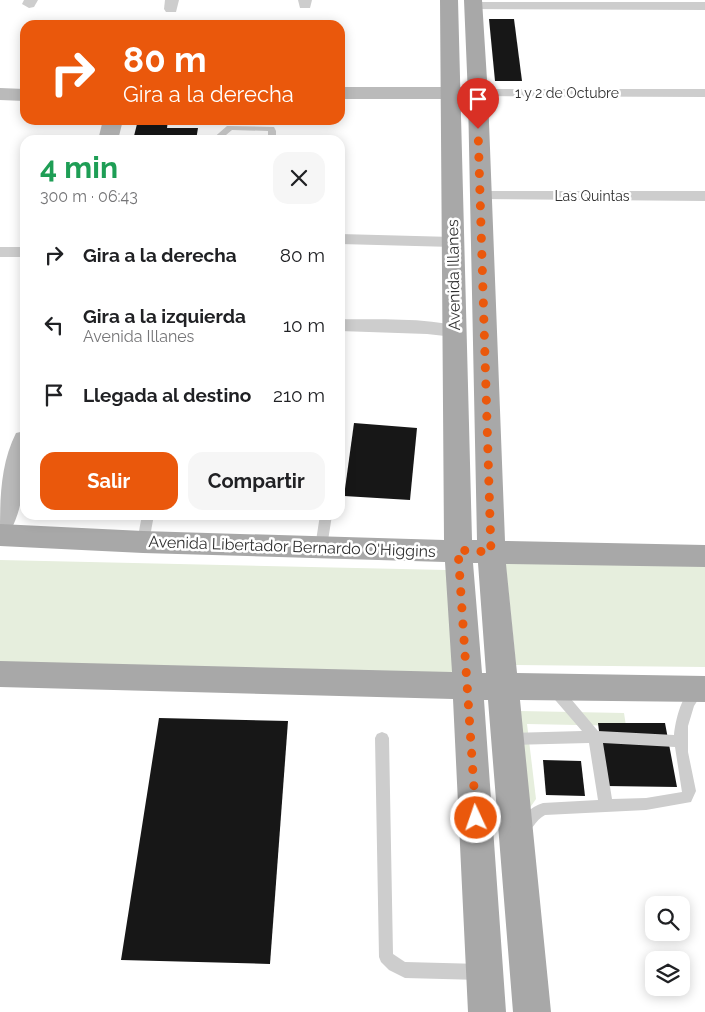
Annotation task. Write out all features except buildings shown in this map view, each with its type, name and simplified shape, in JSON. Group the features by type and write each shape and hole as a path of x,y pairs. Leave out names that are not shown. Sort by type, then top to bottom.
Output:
{"main road":[{"name":"Avenida Illanes","path":"449,0 458,550 487,1012"},
{"name":"Avenida Illanes","path":"473,3 478,94 479,196 491,552 532,1012"},
{"name":"Avenida Libertador Bernardo O'Higgins","path":"0,535 146,528 321,547 705,556"},
{"path":"0,674 468,686 703,689"}],"street":[{"path":"473,3 705,6"},
{"name":"1 y 2 de Octubre","path":"345,93 705,93"},
{"path":"0,94 20,95"},
{"name":"Las Quintas","path":"479,196 705,196"},
{"path":"345,239 453,242"},
{"path":"0,252 20,252"},
{"path":"345,325 427,328 454,331"},
{"path":"0,524 20,457"}],"lane":[{"path":"221,135 227,130 234,128 270,129 272,135"},
{"path":"321,547 325,520"},
{"path":"553,686 595,737 606,806"},
{"path":"517,834 534,814 543,810 646,804 686,798 690,791 680,740 683,714 689,700 703,689"},
{"path":"508,739 595,737 680,740"},
{"path":"382,738 386,957 405,970 484,972"}],"green space":[{"path":"505,559 705,561 705,667 516,665"},
{"path":"0,560 447,570 454,674 0,663"},
{"path":"519,711 624,713 626,726 527,724 536,799 529,809"}],"route":[{"path":"476,818 458,550 491,552 478,129"}]}
